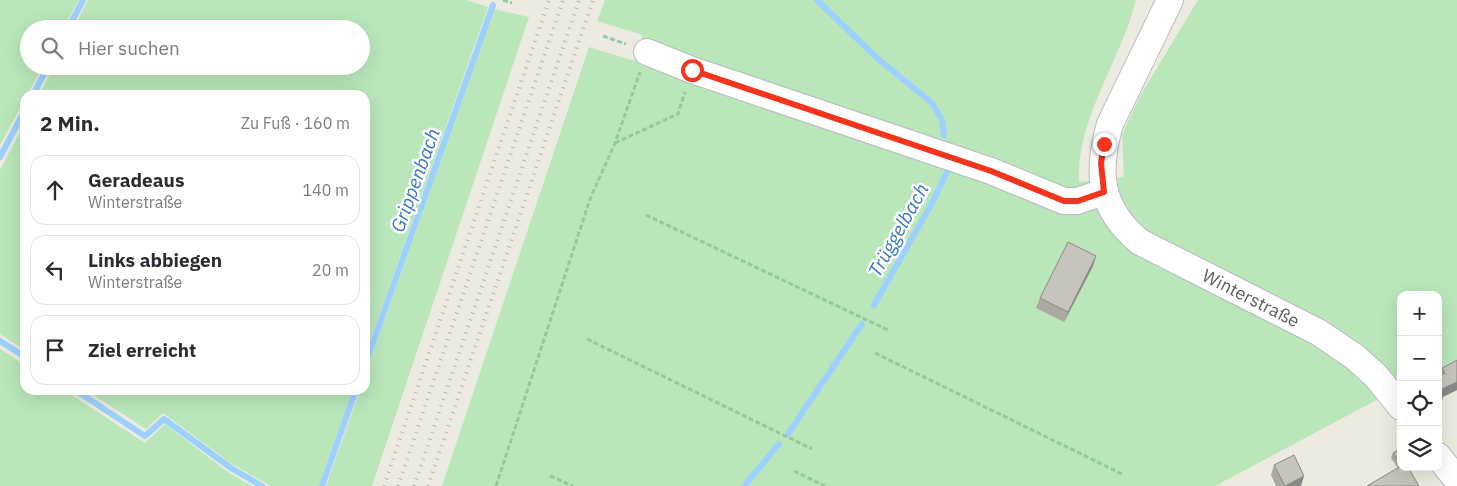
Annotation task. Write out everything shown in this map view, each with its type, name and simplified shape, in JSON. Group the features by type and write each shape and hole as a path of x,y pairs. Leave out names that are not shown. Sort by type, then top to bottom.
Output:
{"street":[{"name":"Winterstraße","path":"1170,0 1110,124 1101,163 1104,192 1114,215 1126,230 1140,242 1318,332 1355,357 1376,376 1397,402"},
{"path":"647,52 692,70 991,171 1064,201 1078,201 1104,192"},
{"path":"1442,461 1457,480"}],"path":[{"path":"503,0 512,3"},
{"path":"496,486 590,199 615,144 647,52"},
{"path":"615,144 678,114 692,70"},
{"path":"646,216 890,331"},
{"path":"587,339 812,449"},
{"path":"876,353 1124,475"},
{"path":"794,471 825,486"},
{"path":"550,476 573,486"}],"green space":[{"path":"0,0 79,0 68,20 20,20 20,75 38,75 30,90 20,90 20,108 0,145"},
{"path":"88,0 466,0 488,7 370,342 370,90 42,90 49,75 370,75 370,20 78,20"},
{"path":"605,0 1136,0 1129,23 1092,112 1080,158 1079,182 1124,177 1122,135 1140,96 1198,0 1457,0 1457,359 1442,367 1442,291 1397,291 1397,389 1215,486 442,486 589,47 634,61 643,35 597,21"},
{"path":"494,9 529,17 372,486 326,486 358,395 370,395 370,361"},
{"path":"20,132 20,347 0,334 0,170"},
{"path":"0,349 20,362 20,395 72,395 145,443 165,424 229,473 252,486 0,486"},
{"path":"94,395 351,395 319,486 271,486 232,464 163,413 146,429"}],"building":[{"path":"1068,242 1096,256 1068,312 1040,298"},
{"path":"1457,360 1457,382 1442,389 1442,375 1445,373 1442,368"},
{"path":"1397,450 1397,458 1393,453"},
{"path":"1294,455 1304,476 1285,486 1274,465"},
{"path":"1397,468 1397,471 1410,471 1419,486 1367,486"}],"waterway":[{"name":"Grippenbach","path":"73,20 83,0"},
{"name":"Trüggelbach","path":"817,0 877,58 932,103 942,120 944,136"},
{"name":"Grippenbach","path":"370,351 493,5"},
{"name":"Grippenbach","path":"36,90 43,75"},
{"name":"Grippenbach","path":"0,157 20,119"},
{"name":"Trüggelbach","path":"874,305 932,203 948,170"},
{"name":"Trüggelbach","path":"788,434 862,324"},
{"name":"Grippenbach","path":"0,341 20,354"},
{"name":"Grippenbach","path":"83,395 145,436 164,419 231,468 262,486"},
{"name":"Grippenbach","path":"322,486 354,395"},
{"name":"Trüggelbach","path":"744,486 779,444"}],"railway":[{"path":"384,486 549,0"},
{"path":"398,486 563,0"},
{"path":"414,486 579,0"},
{"path":"428,486 593,0"}],"route":[{"path":"692,70 756,90 991,171 1064,201 1078,201 1104,192 1101,163 1104,144"}]}
